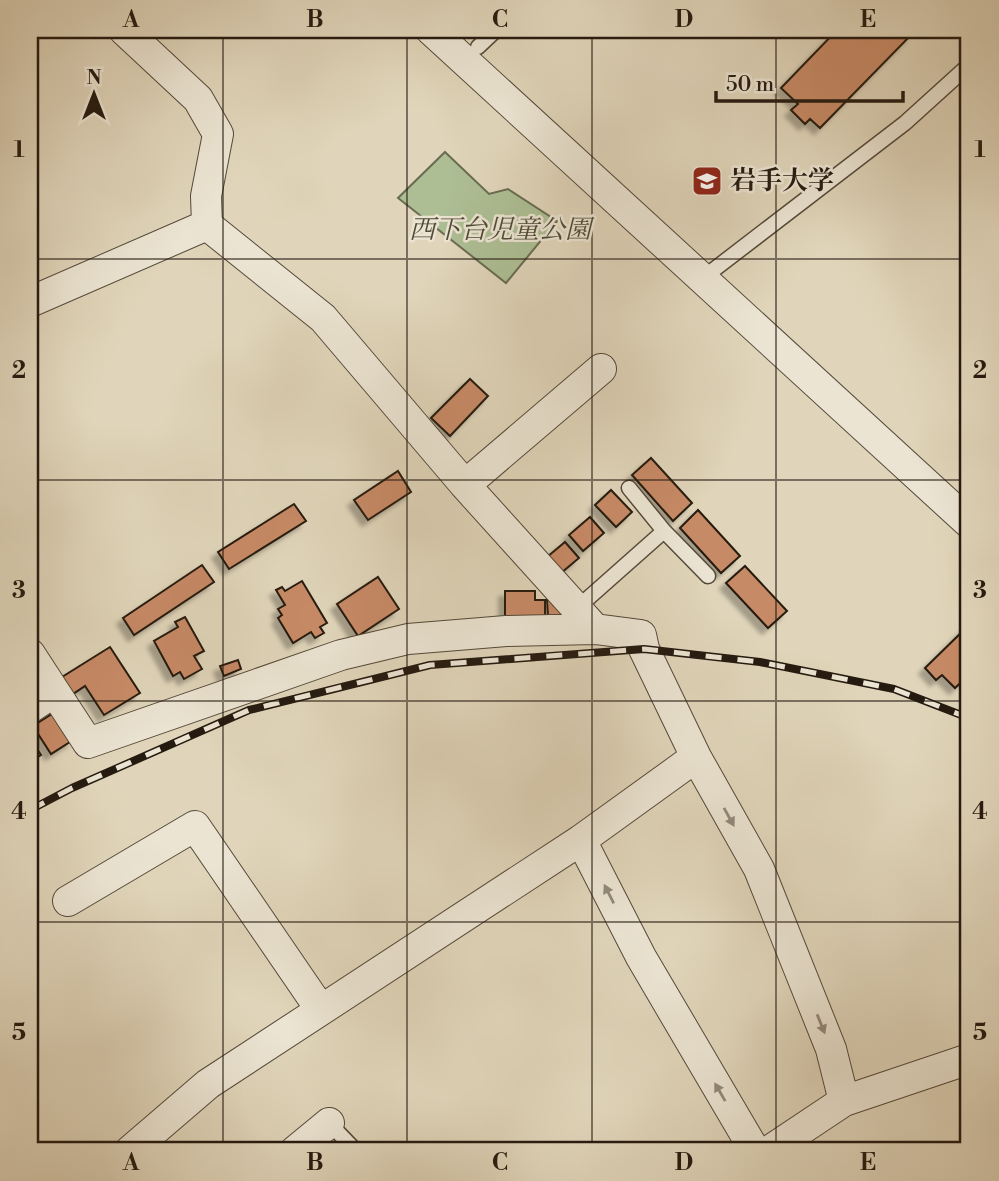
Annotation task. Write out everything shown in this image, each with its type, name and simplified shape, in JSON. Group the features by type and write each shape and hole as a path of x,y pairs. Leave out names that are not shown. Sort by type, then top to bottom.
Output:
{"street":[{"path":"124,30 198,99 218,134 206,196 207,225 323,318 465,485 585,619"},
{"path":"431,30 969,523"},
{"path":"30,302 207,225"},
{"path":"465,485 601,369"},
{"path":"30,654 42,700 88,743 341,655 408,639 506,631 585,619 641,635 644,649 696,757 759,869 831,1049 844,1101"},
{"path":"130,1151 208,1084 581,840 696,757"},
{"path":"68,901 195,826 321,1010"},
{"path":"581,840 641,957 755,1151"},
{"path":"769,1151 844,1101 969,1059"},
{"path":"295,1151 329,1123"}],"lane":[{"path":"478,47 496,30"},
{"path":"703,278 905,123 969,65"},
{"path":"629,488 664,531 708,576"},
{"path":"585,619 664,531"},
{"path":"329,1123 356,1151"}],"green space":[{"name":"西下台児童公園","path":"445,152 489,194 508,189 557,221 506,283 398,198"}],"building":[{"path":"837,30 908,30 912,34 820,128 810,119 805,124 791,110 798,104 781,88"},
{"path":"470,379 488,396 450,436 431,418"},
{"path":"651,458 692,503 673,521 632,475"},
{"path":"398,471 411,492 368,520 354,500"},
{"path":"611,490 632,512 616,527 595,505"},
{"path":"294,504 306,521 229,569 218,552"},
{"path":"698,510 740,556 721,573 680,528"},
{"path":"590,517 604,533 583,551 569,535"},
{"path":"565,542 579,558 561,573 547,557"},
{"path":"202,565 214,582 134,635 123,618"},
{"path":"745,566 787,611 768,628 726,583"},
{"path":"378,577 399,609 358,636 337,604"},
{"path":"302,581 327,623 320,627 324,633 315,638 311,632 293,643 278,618 282,615 278,609 285,605 276,590 282,587 285,591"},
{"path":"505,591 535,591 535,600 545,600 545,616 505,616"},
{"path":"547,600 553,600 564,616 548,616"},
{"path":"185,617 204,651 194,656 202,669 184,679 180,672 173,676 154,641 178,627 175,622"},
{"path":"969,625 969,675 955,688 942,675 936,680 925,668"},
{"path":"110,647 140,693 104,715 85,686 73,694 62,677"},
{"path":"238,660 241,669 224,676 220,666"},
{"path":"55,712 73,740 51,754 33,726"},
{"path":"30,738 41,755 30,762"}],"railway":[{"path":"30,810 72,788 249,710 430,665 644,649 760,662 894,689 969,718"}],"place":[{"name":"岩手大学","path":"707,181"}]}
